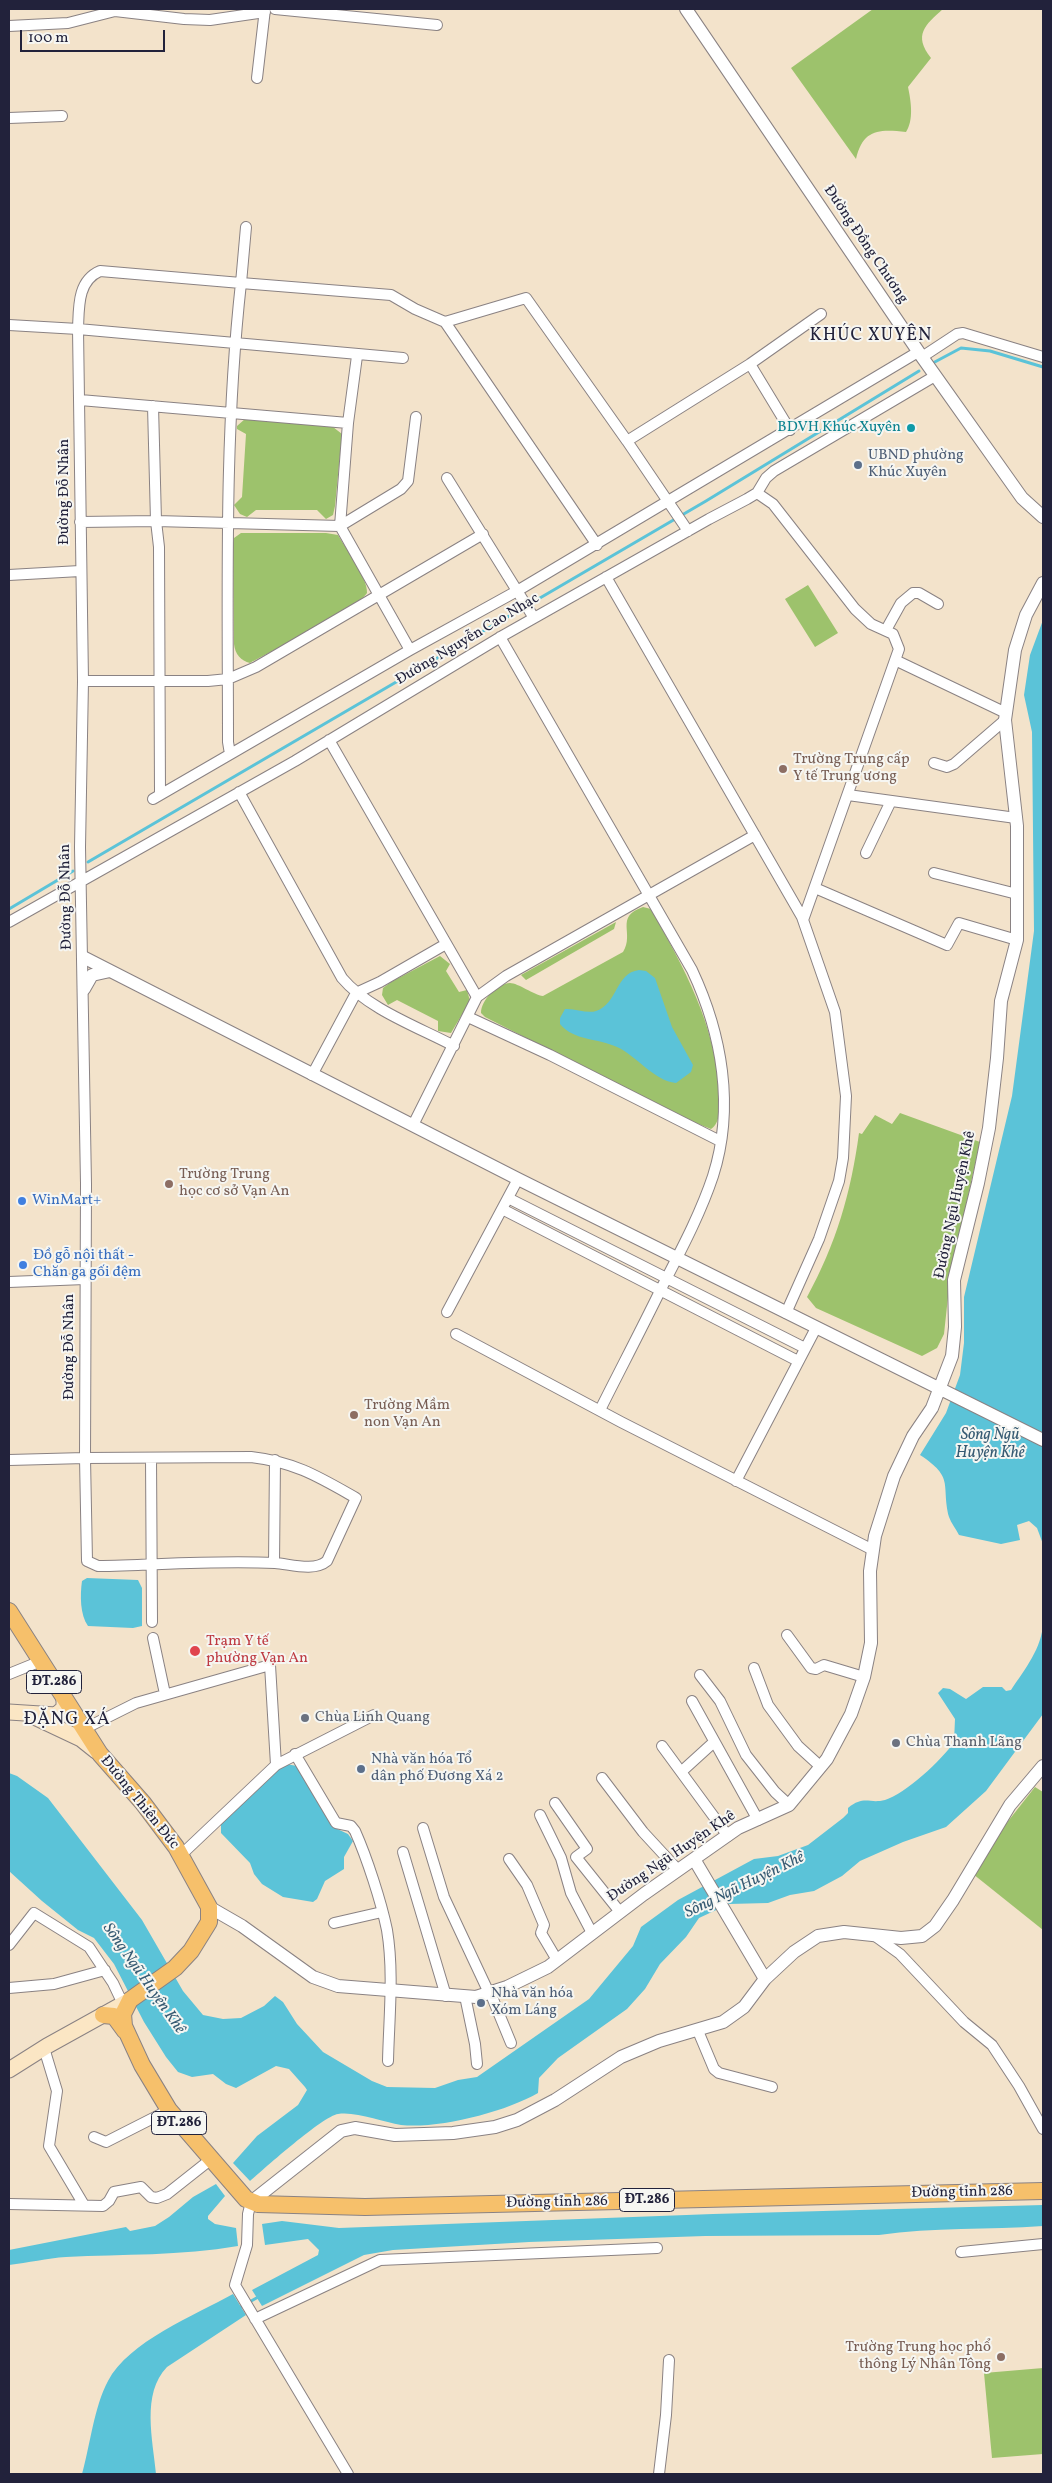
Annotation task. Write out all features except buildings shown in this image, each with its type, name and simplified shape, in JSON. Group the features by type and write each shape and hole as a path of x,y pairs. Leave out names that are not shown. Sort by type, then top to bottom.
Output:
{"main road":[{"name":"Đường Thiên Đức","path":"9,1610 100,1754 143,1803 180,1855 209,1907"},
{"path":"9,1712 56,1716 64,1708 64,1698"},
{"path":"28,1714 81,1739 100,1754"},
{"path":"9,2070 126,2002 175,1968 185,1959 206,1929 210,1916 209,1907"},
{"path":"125,2031 123,2014 126,2002"},
{"name":"ĐT.286","path":"103,2015 115,2016 169,2110 242,2197 251,2202"},
{"name":"Đường tỉnh 286","path":"251,2202 308,2207 366,2207 1043,2191"}],"street":[{"name":"Đường Đồng Chương","path":"686,9 926,363 1022,498 1043,517"},
{"path":"9,26 68,23 115,11 210,20 268,10 437,25"},
{"path":"257,78 268,10"},
{"path":"9,118 62,116"},
{"path":"230,754 228,523 231,411 235,343 246,227"},
{"name":"Đường Đỗ Nhân","path":"150,1565 98,1566 86,1561 84,989 81,884 83,681 78,329 83,288 92,276 100,271 392,295 416,309 445,322"},
{"path":"597,545 445,322 526,298 686,528"},
{"path":"627,441 750,364 821,314"},
{"path":"9,325 78,329 357,356 403,358"},
{"path":"153,406 156,521 152,548 156,682 156,798 410,650 518,592 671,504 790,430 926,363 957,334 963,333 1043,357"},
{"path":"357,356 348,423 340,526 410,650"},
{"name":"Đường Nguyễn Cao Nhạc","path":"9,922 81,884 329,740 500,637 532,615 606,577 686,528 757,493 766,478 774,471 926,363"},
{"path":"750,364 790,430"},
{"path":"80,400 231,411 348,423"},
{"path":"80,522 156,521 340,526 405,485 408,481 416,417"},
{"path":"447,478 532,615"},
{"path":"757,493 773,504 855,609 871,624 893,634 899,649 803,920"},
{"path":"83,681 156,682 228,679 256,667 483,534"},
{"path":"9,574 80,571"},
{"path":"606,577 803,920 836,1012 843,1064 846,1115 839,1181 819,1239 786,1313"},
{"name":"Đường Ngũ Huyện Khê","path":"209,1907 242,1926 313,1977 338,1986 476,1997 507,1987 548,1967 678,1870 696,1863 728,1836 789,1805 821,1767 839,1739 864,1677 871,1643 870,1571 873,1550 894,1476 946,1391 955,1326 954,1280 978,1183 989,1128 1001,1001 1017,940 1016,818 1005,716 1015,650 1026,615 1043,583"},
{"path":"886,630 901,603 913,593 919,593 938,604"},
{"path":"500,637 692,970 714,1025 722,1062 723,1083 720,1141 713,1176 677,1259 600,1410"},
{"path":"895,660 1005,716 954,764 947,767 934,763"},
{"path":"329,740 477,997"},
{"path":"239,792 342,978 356,993 454,1046"},
{"path":"848,795 1016,818"},
{"path":"866,853 891,801"},
{"path":"413,1125 477,997 506,976 755,835"},
{"path":"934,873 1017,894"},
{"path":"815,888 947,945 959,923 1017,940"},
{"path":"312,1075 356,993 380,982 446,944"},
{"path":"83,957 677,1259 1043,1440"},
{"path":"84,989 92,975 110,970"},
{"path":"468,1017 568,1064 720,1141"},
{"path":"447,1312 518,1179"},
{"path":"508,1198 805,1348"},
{"path":"502,1209 798,1361"},
{"path":"9,1282 85,1279"},
{"path":"736,1482 816,1328"},
{"path":"456,1334 736,1482 873,1550"},
{"path":"9,1460 251,1457 275,1460 306,1470 356,1498 327,1561 323,1564 308,1566 274,1563 150,1565"},
{"path":"151,1458 150,1565 152,1622"},
{"path":"274,1563 275,1460"},
{"path":"787,1634 814,1670 824,1665 864,1677"},
{"path":"153,1638 165,1694"},
{"path":"9,1674 41,1661"},
{"path":"84,1729 136,1702 270,1665 276,1765"},
{"path":"754,1668 768,1705 798,1746 821,1767"},
{"path":"700,1675 720,1701 746,1755 775,1792 789,1805"},
{"path":"692,1702 758,1820"},
{"path":"180,1855 276,1765 374,1715"},
{"path":"681,1772 714,1742"},
{"path":"662,1746 728,1836"},
{"path":"295,1754 336,1823 352,1826 355,1831 382,1912 387,1931 390,1990 388,2061"},
{"path":"348,2474 236,2288 235,2281 247,2245 248,2214 251,2202 340,2131 355,2128 394,2135 453,2133 495,2127 530,2115 621,2057 659,2041 723,2022 744,2007 765,1979 794,1952 818,1936 844,1932 901,1938 922,1936 935,1926 1010,1804 1043,1766"},
{"path":"602,1778 643,1832 678,1870"},
{"path":"555,1803 587,1849 576,1857 620,1912"},
{"path":"540,1815 561,1858 571,1893 592,1933"},
{"path":"423,1828 444,1897 512,2043"},
{"path":"403,1852 446,1996"},
{"path":"509,1858 527,1885 544,1925 541,1933 557,1960"},
{"path":"696,1863 765,1979"},
{"path":"334,1923 382,1912"},
{"path":"9,1946 34,1913 89,1947 126,2002"},
{"path":"875,1936 900,1954 964,2022 992,2044 1020,2086 1043,2129"},
{"path":"9,1988 54,1984 105,1970"},
{"path":"465,1996 475,2044 477,2064"},
{"path":"698,2030 714,2069 718,2073 772,2087"},
{"path":"44,2048 57,2091 49,2146 84,2205"},
{"path":"94,2137 106,2142 169,2110"},
{"path":"9,2204 103,2206 109,2201 114,2192 136,2186 141,2187 151,2197 163,2197 210,2160"},
{"path":"961,2252 1043,2244"},
{"path":"253,2316 380,2260 657,2248"},
{"path":"659,2474 666,2416 669,2360"}],"green space":[{"path":"873,9 943,9 927,25 922,37 931,58 908,87 911,104 909,127 906,132 880,131 868,136 859,149 856,159 791,68"},
{"path":"245,419 333,427 342,434 333,515 326,519 317,510 256,510 247,517 240,514 234,505 242,497 246,434 237,429 237,426"},
{"path":"241,533 326,533 338,535 364,580 367,593 347,609 313,630 250,663 247,662 237,654 234,644 233,543 234,538"},
{"path":"808,585 838,633 815,647 785,599"},
{"path":"643,907 651,909 686,975 705,1020 717,1068 720,1108 717,1123 711,1129 686,1119 485,1017 481,1013 487,998 500,986 510,983 543,996 623,952 626,945 629,916 634,911"},
{"path":"616,922 614,929 526,980 521,975"},
{"path":"440,956 450,964 446,971 459,992 467,990 470,1001 451,1033 438,1031 438,1021 397,1000 388,1005 382,995 383,988 391,982"},
{"path":"900,1113 980,1142 950,1278 944,1334 937,1348 922,1356 816,1308 807,1297 826,1257 841,1218 852,1176 859,1133 862,1134 875,1115 892,1124"},
{"path":"1035,1787 1043,1792 1043,1930 973,1874 998,1834"},
{"path":"1043,2368 1043,2454 992,2458 984,2373"}],"water":[{"name":"Sông Ngũ Huyện Khê","path":"1043,620 1043,1544 1037,1528 1029,1521 1017,1525 1020,1540 1001,1544 959,1535 949,1517 945,1482 938,1470 920,1455 946,1413 960,1375 964,1343 964,1297 1012,1096 1034,931 1032,732 1024,695 1030,655"},
{"path":"646,971 655,978 672,1027 693,1065 691,1072 676,1083 660,1078 617,1047 572,1034 560,1024 560,1018 565,1009 592,1012 603,1007 609,1002 625,977 631,972"},
{"path":"87,1578 138,1580 142,1588 142,1626 133,1628 88,1626 83,1616 81,1598 82,1581"},
{"name":"Sông Ngũ Huyện Khê","path":"1043,1623 1043,1714 986,1791 946,1827 903,1842 860,1861 842,1876 814,1891 790,1895 768,1903 729,1904 699,1918 686,1937 660,1964 645,1989 627,2009 558,2058 539,2078 538,2093 490,2113 452,2122 416,2126 401,2125 361,2115 338,2114 320,2123 250,2181 233,2163 257,2136 298,2105 307,2090 305,2087 289,2069 276,2066 236,2088 226,2084 213,2074 192,2077 178,2072 144,2022 114,1964 94,1938 78,1930 9,1871 9,1773 17,1776 48,1798 142,1920 183,1991 203,2015 223,2019 241,2018 264,2006 275,1996 283,2002 297,2024 323,2052 372,2081 387,2087 435,2088 458,2080 477,2077 589,1999 633,1946 641,1927 678,1900 754,1859 778,1856 808,1845 843,1818 848,1813 848,1808 858,1802 885,1800 903,1791 932,1767 954,1742 955,1719 938,1693 943,1688 950,1689 966,1699 983,1687 1002,1687 1006,1691 1011,1690 1036,1650 1040,1641"},
{"path":"286,1764 297,1766 333,1827 348,1834 353,1841 344,1857 344,1869 325,1881 317,1899 313,1902 283,1897 262,1884 254,1874 250,1863 221,1833 221,1822 275,1771"},
{"path":"216,2184 225,2196 208,2216 208,2219 215,2224 236,2228 238,2246 174,2253 59,2258 9,2265 9,2250 126,2227 130,2231 155,2226 193,2197"},
{"path":"1043,2205 1043,2226 899,2232 879,2235 705,2236 529,2242 393,2250 364,2255 262,2306 252,2290 318,2255 319,2250 308,2239 265,2245 262,2224 282,2221 339,2228 713,2214"},
{"path":"233,2294 246,2315 167,2367 159,2378 151,2404 151,2432 156,2474 82,2474 103,2391 118,2367 146,2342 182,2320"}],"waterway":[{"path":"931,364 961,348 990,351 1043,367"},
{"path":"88,862 706,501 919,371"},
{"path":"9,909 73,871"},
{"path":"237,2309 260,2296"}],"place":[{"name":"BDVH Khúc Xuyên","path":"911,428"},
{"name":"UBND phường Khúc Xuyên","path":"858,465"},
{"name":"Trường Trung cấp Y tế Trung ương","path":"783,769"},
{"name":"Trường Trung học cơ sở Vạn An","path":"169,1184"},
{"name":"WinMart+","path":"22,1201"},
{"name":"Đồ gỗ nội thất - Chăn ga gối đệm","path":"23,1265"},
{"name":"Trường Mầm non Vạn An","path":"354,1415"},
{"name":"Trạm Y tế phường Vạn An","path":"195,1651"},
{"name":"Chùa Linh Quang","path":"305,1718"},
{"name":"Chùa Thanh Lãng","path":"896,1743"},
{"name":"Nhà văn hóa Tổ dân phố Đương Xá 2","path":"361,1769"},
{"name":"Nhà văn hóa Xóm Láng","path":"481,2003"},
{"name":"Trường Trung học phổ thông Lý Nhân Tông","path":"1001,2357"}],"district":[{"name":"KHÚC XUYÊN","path":"871,337"},
{"name":"ĐẶNG XÁ","path":"67,1721"}]}
